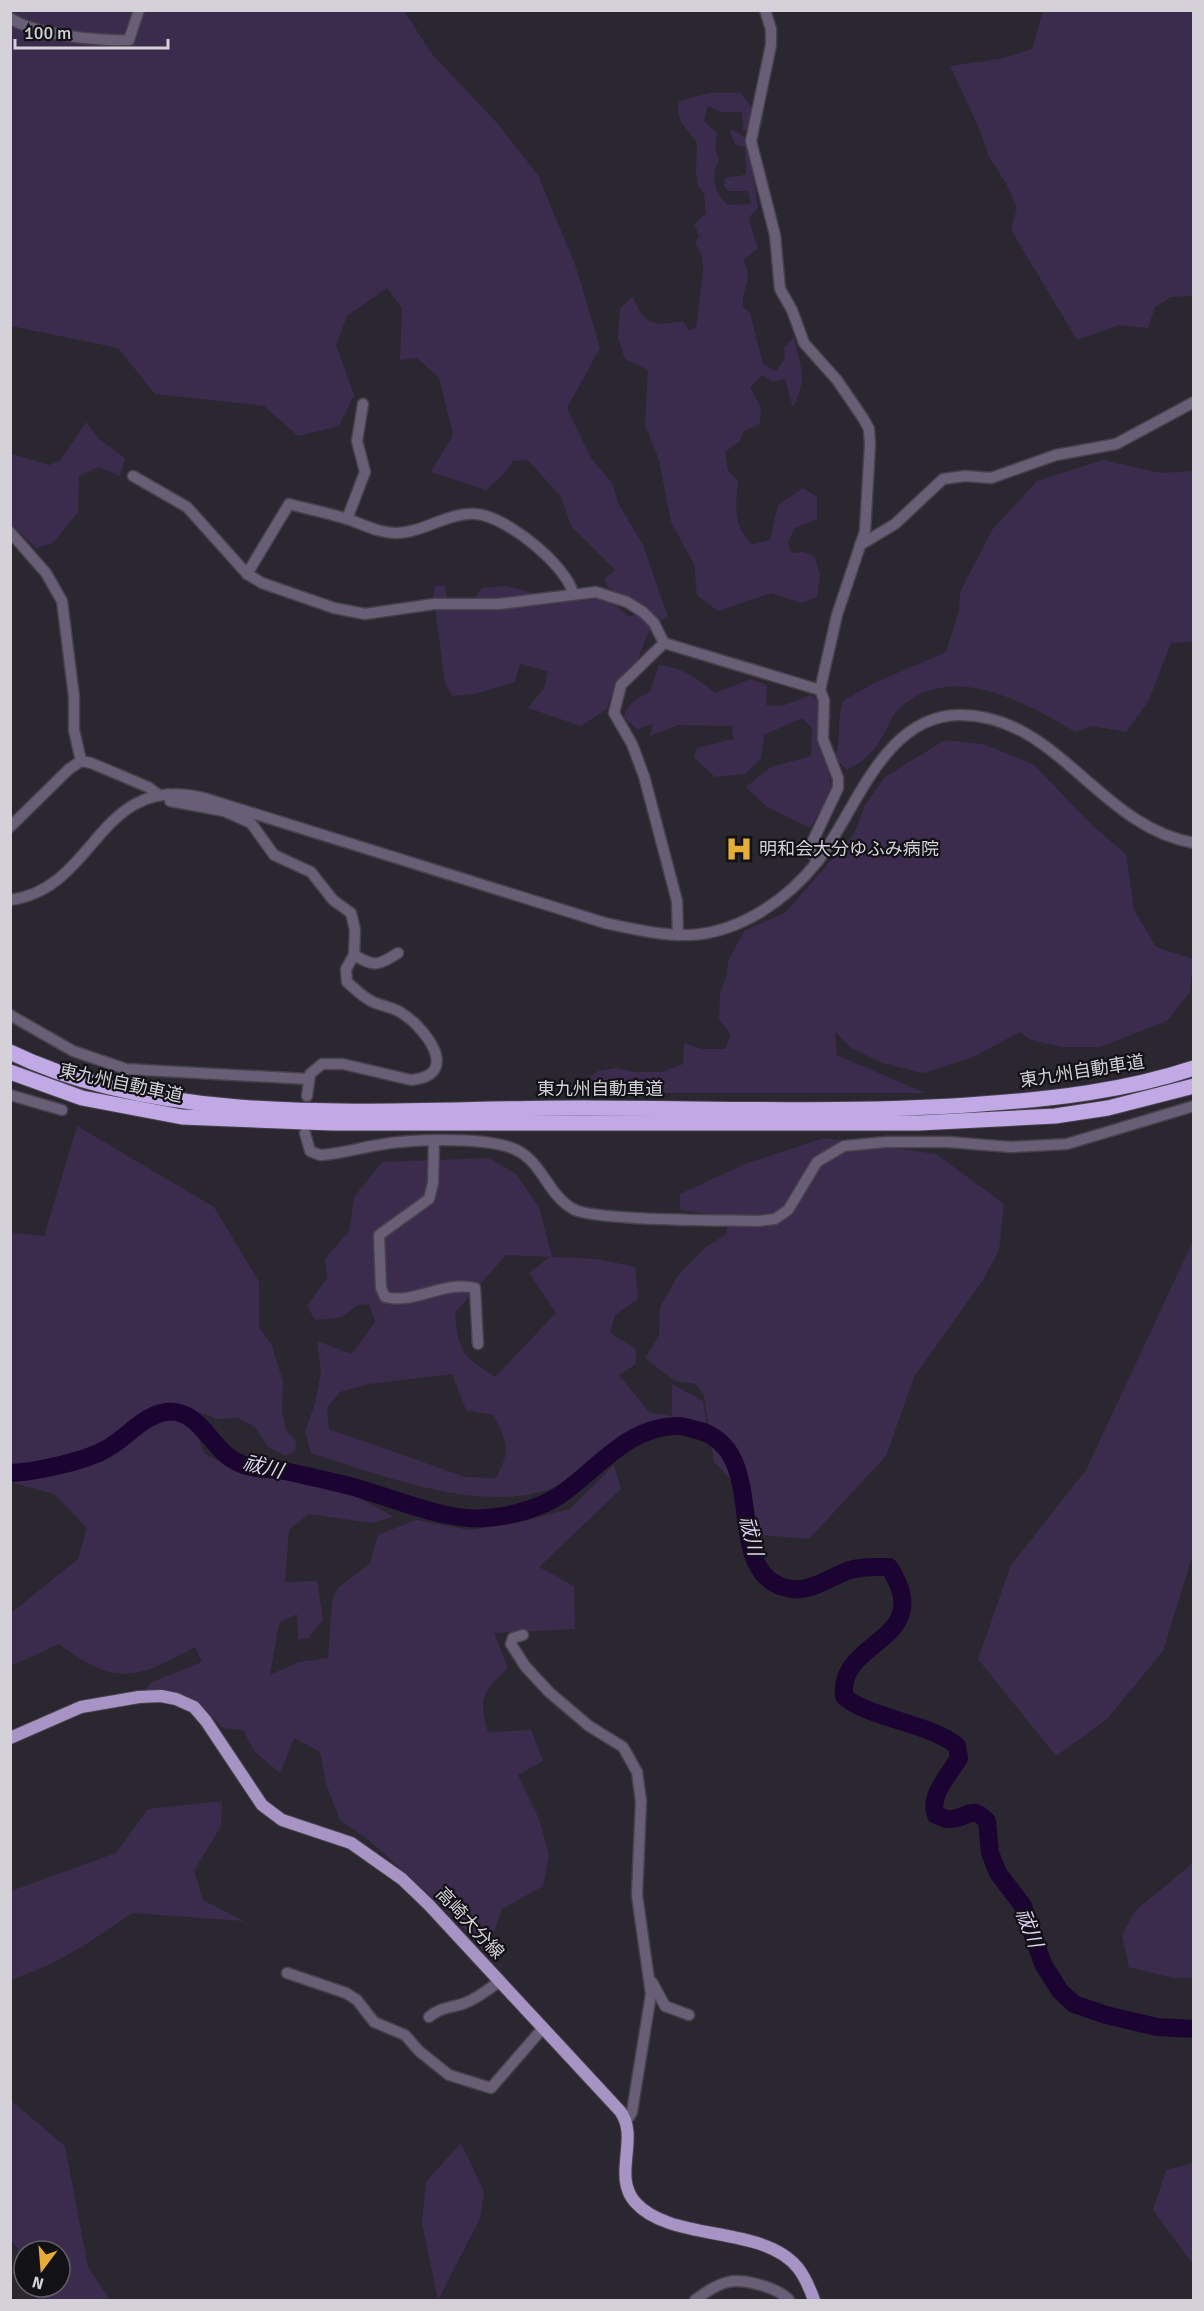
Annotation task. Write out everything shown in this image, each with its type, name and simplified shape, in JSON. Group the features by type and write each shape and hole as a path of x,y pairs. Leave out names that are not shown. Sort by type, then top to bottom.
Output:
{"highway":[{"name":"東九州自動車道","path":"10,1052 73,1078 125,1091 260,1108 332,1110 583,1107 832,1110 945,1107 1055,1099 1116,1089 1194,1068"},
{"name":"東九州自動車道","path":"10,1072 82,1098 182,1117 332,1123 931,1123 1055,1116 1108,1108 1194,1086"}],"main road":[{"name":"高崎大分線","path":"10,1738 81,1707 108,1702 160,1696 194,1707 206,1721 262,1805 282,1820 351,1843 374,1858 429,1905 627,2120"},
{"path":"627,2120 625,2167 627,2189 635,2202 654,2218 674,2225 746,2240 784,2256 797,2267 814,2301"}],"street":[{"path":"10,18 48,31 129,40 139,10"},
{"path":"765,10 771,29 771,45 751,141 775,235 780,289 792,310 804,343 837,380 868,429 865,531 837,615 820,690 824,700 823,739 838,778 838,788 811,845 818,861"},
{"path":"860,545 888,529 943,479 965,476 991,478 1056,455 1116,444 1194,402"},
{"path":"347,519 365,472 357,441 363,404"},
{"path":"133,476 187,507 247,574 262,583 326,606 365,614 434,604 500,604 551,599 573,593 596,592 627,602 654,623 664,643 820,690"},
{"path":"247,574 289,504 395,533 467,515 489,517 508,527 539,550 564,573 573,593"},
{"path":"10,532 46,573 62,601 74,697 74,730 81,761"},
{"path":"664,643 621,685 614,713 632,744 644,776 677,901 678,935"},
{"path":"10,900 31,896 52,885 75,864 120,812 141,800 163,795 204,798 605,922 678,935 718,930 757,914 784,895 818,861 864,787 892,748 924,724 957,715 998,719 1016,728 1048,748 1135,822 1163,836 1194,843"},
{"path":"10,827 81,761 148,787 175,803 205,806 243,818 250,823 274,855 311,872 333,900 351,913 355,930 354,955 346,969 347,982 369,1000 399,1011 406,1017 436,1051 438,1064 433,1073 422,1079 411,1080 344,1064 328,1063 317,1066 308,1079 307,1096"},
{"path":"354,955 373,965 380,964 398,952"},
{"path":"10,1015 73,1052 126,1069 308,1079"},
{"path":"10,1095 62,1110"},
{"path":"305,1133 310,1151 320,1155 401,1142 487,1143 510,1147 532,1160 554,1195 576,1210 630,1216 758,1221 775,1219 788,1210 817,1162 844,1146 897,1142 1011,1147 1059,1145 1085,1140 1135,1122 1194,1106"},
{"path":"434,1141 433,1183 429,1199 379,1235 381,1288 386,1297 395,1300 441,1288 466,1286 475,1288 478,1344"},
{"path":"523,1635 513,1638 511,1644 525,1665 569,1710 589,1726 623,1747 637,1772 641,1801 637,1895 650,2008 632,2112 627,2120"},
{"path":"646,1971 665,2006 689,2015"},
{"path":"287,1973 346,1993 357,2000 374,2022 405,2035 419,2051 449,2075 491,2088 543,2028"},
{"path":"429,2017 441,2009 478,1996 500,1982"},
{"path":"695,2301 707,2291 730,2282 772,2288 789,2301"}],"shaded area":[{"path":"10,11 404,11 432,54 497,123 538,175 576,267 600,348 567,408 591,458 612,483 619,505 643,545 668,617 650,630 637,661 615,689 607,709 581,726 528,708 544,688 548,671 520,664 515,682 475,694 452,696 445,682 433,594 435,586 445,585 447,600 475,597 482,588 506,586 568,602 606,598 630,617 648,610 608,587 604,579 615,570 571,526 561,497 528,460 513,461 505,473 486,490 431,472 453,435 439,378 417,358 400,360 402,308 387,288 347,316 336,345 354,395 339,426 298,436 264,406 155,394 118,348 11,326"},
{"path":"1043,11 1193,11 1193,296 1171,297 1155,307 1148,328 1119,325 1077,340 1011,230 1017,208 1006,183 989,157 980,130 950,66 1004,58 1032,49"},
{"path":"709,93 741,93 751,107 750,128 743,132 742,112 721,112 708,106 704,121 717,133 715,149 719,160 714,178 715,184 719,195 728,205 751,204 748,191 728,191 724,186 725,178 746,173 745,147 736,145 730,133 732,129 748,140 758,208 748,218 758,248 743,260 748,279 743,307 750,313 763,364 776,371 785,358 784,348 794,337 802,373 798,397 793,408 785,379 773,382 762,375 750,387 761,408 760,424 744,431 740,441 725,452 728,471 738,481 736,507 738,523 752,544 770,540 778,505 803,488 817,497 817,519 795,528 788,541 791,553 804,552 814,556 820,574 817,597 801,603 771,593 718,611 697,595 694,564 671,522 659,460 645,425 648,370 625,359 618,338 620,308 633,297 642,314 651,322 683,321 689,330 696,328 703,272 702,256 695,243 699,236 694,224 706,214 704,194 698,186 696,172 697,143 681,122 678,110 679,101"},
{"path":"86,422 99,439 125,458 120,476 99,467 79,476 78,512 53,543 36,548 11,524 11,454 49,465 60,461"},
{"path":"1103,460 1161,473 1193,471 1193,642 1171,643 1149,700 1126,732 1092,726 1076,732 1034,709 986,690 962,687 938,688 916,696 896,712 871,753 847,770 835,758 843,701 874,683 946,652 959,611 960,592 992,530 1037,481"},
{"path":"659,665 689,674 715,693 751,679 767,685 766,705 782,706 811,695 829,709 832,716 824,735 831,787 828,797 810,828 767,807 746,787 771,767 811,756 812,728 802,718 764,735 761,759 745,774 715,777 694,757 697,748 733,739 732,726 678,725 650,736 653,724 637,729 624,717 634,701 650,692"},
{"path":"945,740 983,744 1033,764 1094,827 1126,854 1134,910 1156,947 1193,959 1190,992 1167,1021 1100,1047 1063,1047 1031,1040 1020,1032 971,1058 923,1073 883,1063 851,1048 835,1032 837,1055 925,1093 648,1093 636,1085 581,1083 598,1071 616,1068 634,1072 662,1072 683,1064 684,1043 701,1049 725,1049 731,1035 719,1019 720,993 727,974 728,961 745,930 785,913 854,834 865,805 885,777"},
{"path":"77,1126 214,1207 259,1282 259,1327 272,1346 283,1381 282,1413 287,1432 296,1440 295,1451 285,1456 267,1446 255,1427 238,1418 217,1419 199,1412 197,1435 204,1453 225,1465 356,1496 394,1517 371,1523 309,1514 289,1530 285,1582 317,1581 323,1620 308,1638 298,1640 297,1614 279,1623 270,1675 298,1662 328,1658 332,1601 338,1588 370,1563 378,1535 416,1520 469,1530 517,1523 570,1509 614,1465 621,1489 539,1567 574,1586 575,1629 494,1633 508,1668 493,1683 485,1696 483,1711 485,1720 488,1732 531,1730 543,1761 518,1775 539,1819 549,1855 543,1886 502,1909 486,1954 457,1920 370,1841 340,1820 326,1784 320,1752 294,1738 280,1773 255,1752 243,1730 223,1728 197,1705 179,1696 145,1690 152,1682 202,1662 195,1647 157,1666 141,1672 126,1674 96,1667 59,1644 11,1666 11,1613 78,1559 87,1528 54,1494 10,1482 11,1236 14,1233 44,1236"},
{"path":"824,1138 936,1154 1004,1204 999,1250 983,1280 914,1377 886,1456 809,1539 761,1535 752,1502 714,1462 704,1396 696,1384 675,1381 645,1358 659,1336 660,1307 679,1274 707,1246 727,1234 726,1216 680,1210 680,1194 745,1164"},
{"path":"489,1158 516,1174 539,1207 552,1257 598,1259 635,1267 638,1299 615,1315 610,1333 636,1349 636,1364 619,1375 650,1413 672,1416 672,1384 703,1401 709,1443 661,1422 613,1443 561,1484 533,1494 502,1497 436,1490 402,1482 311,1453 305,1431 315,1404 321,1372 317,1341 352,1354 375,1322 369,1304 358,1305 342,1317 315,1320 307,1306 327,1278 325,1259 349,1231 354,1197 382,1162","holes":["506,1255 550,1257 529,1273 556,1313 495,1377 464,1352 458,1337 455,1313","452,1374 466,1410 493,1415 504,1439 504,1460 496,1478 465,1477 329,1429 327,1408 340,1392 369,1384"]},
{"path":"1193,1241 1193,1554 1163,1651 1107,1719 1056,1756 978,1659 1011,1565 1086,1470"},
{"path":"222,1801 221,1826 194,1871 203,1900 244,1921 132,1913 85,1945 51,1964 11,1980 11,1891 116,1853 148,1809"},
{"path":"1193,1863 1193,1978 1173,1978 1129,1967 1122,1935 1135,1911"},
{"path":"10,2100 65,2146 88,2267 110,2300 37,2300 72,2299 72,2239 11,2240"},
{"path":"461,2143 484,2192 480,2218 438,2300 422,2223 426,2182"},
{"path":"1194,2163 1193,2264 1153,2210 1166,2170"}],"waterway":[{"name":"祓川","path":"10,1473 46,1468 99,1453 115,1444 150,1417 166,1412 178,1413 188,1416 197,1423 220,1449 243,1465 284,1471 346,1485 452,1516 485,1518 524,1511 552,1500 574,1485 614,1451 643,1434 659,1428 676,1426 697,1430 720,1442 734,1462 741,1486 749,1539 756,1562 769,1580 792,1589 799,1589 813,1586 852,1569 889,1567 901,1592 902,1611 895,1625 855,1662 846,1677 844,1696 867,1710 932,1732 957,1746 959,1758 937,1793 934,1808 936,1815 949,1819 977,1813 987,1821 990,1853 998,1873 1023,1906 1043,1964 1060,1991 1074,2004 1106,2015 1157,2027 1194,2029"}],"place":[{"name":"明和会大分ゆふみ病院","path":"739,849"}]}
